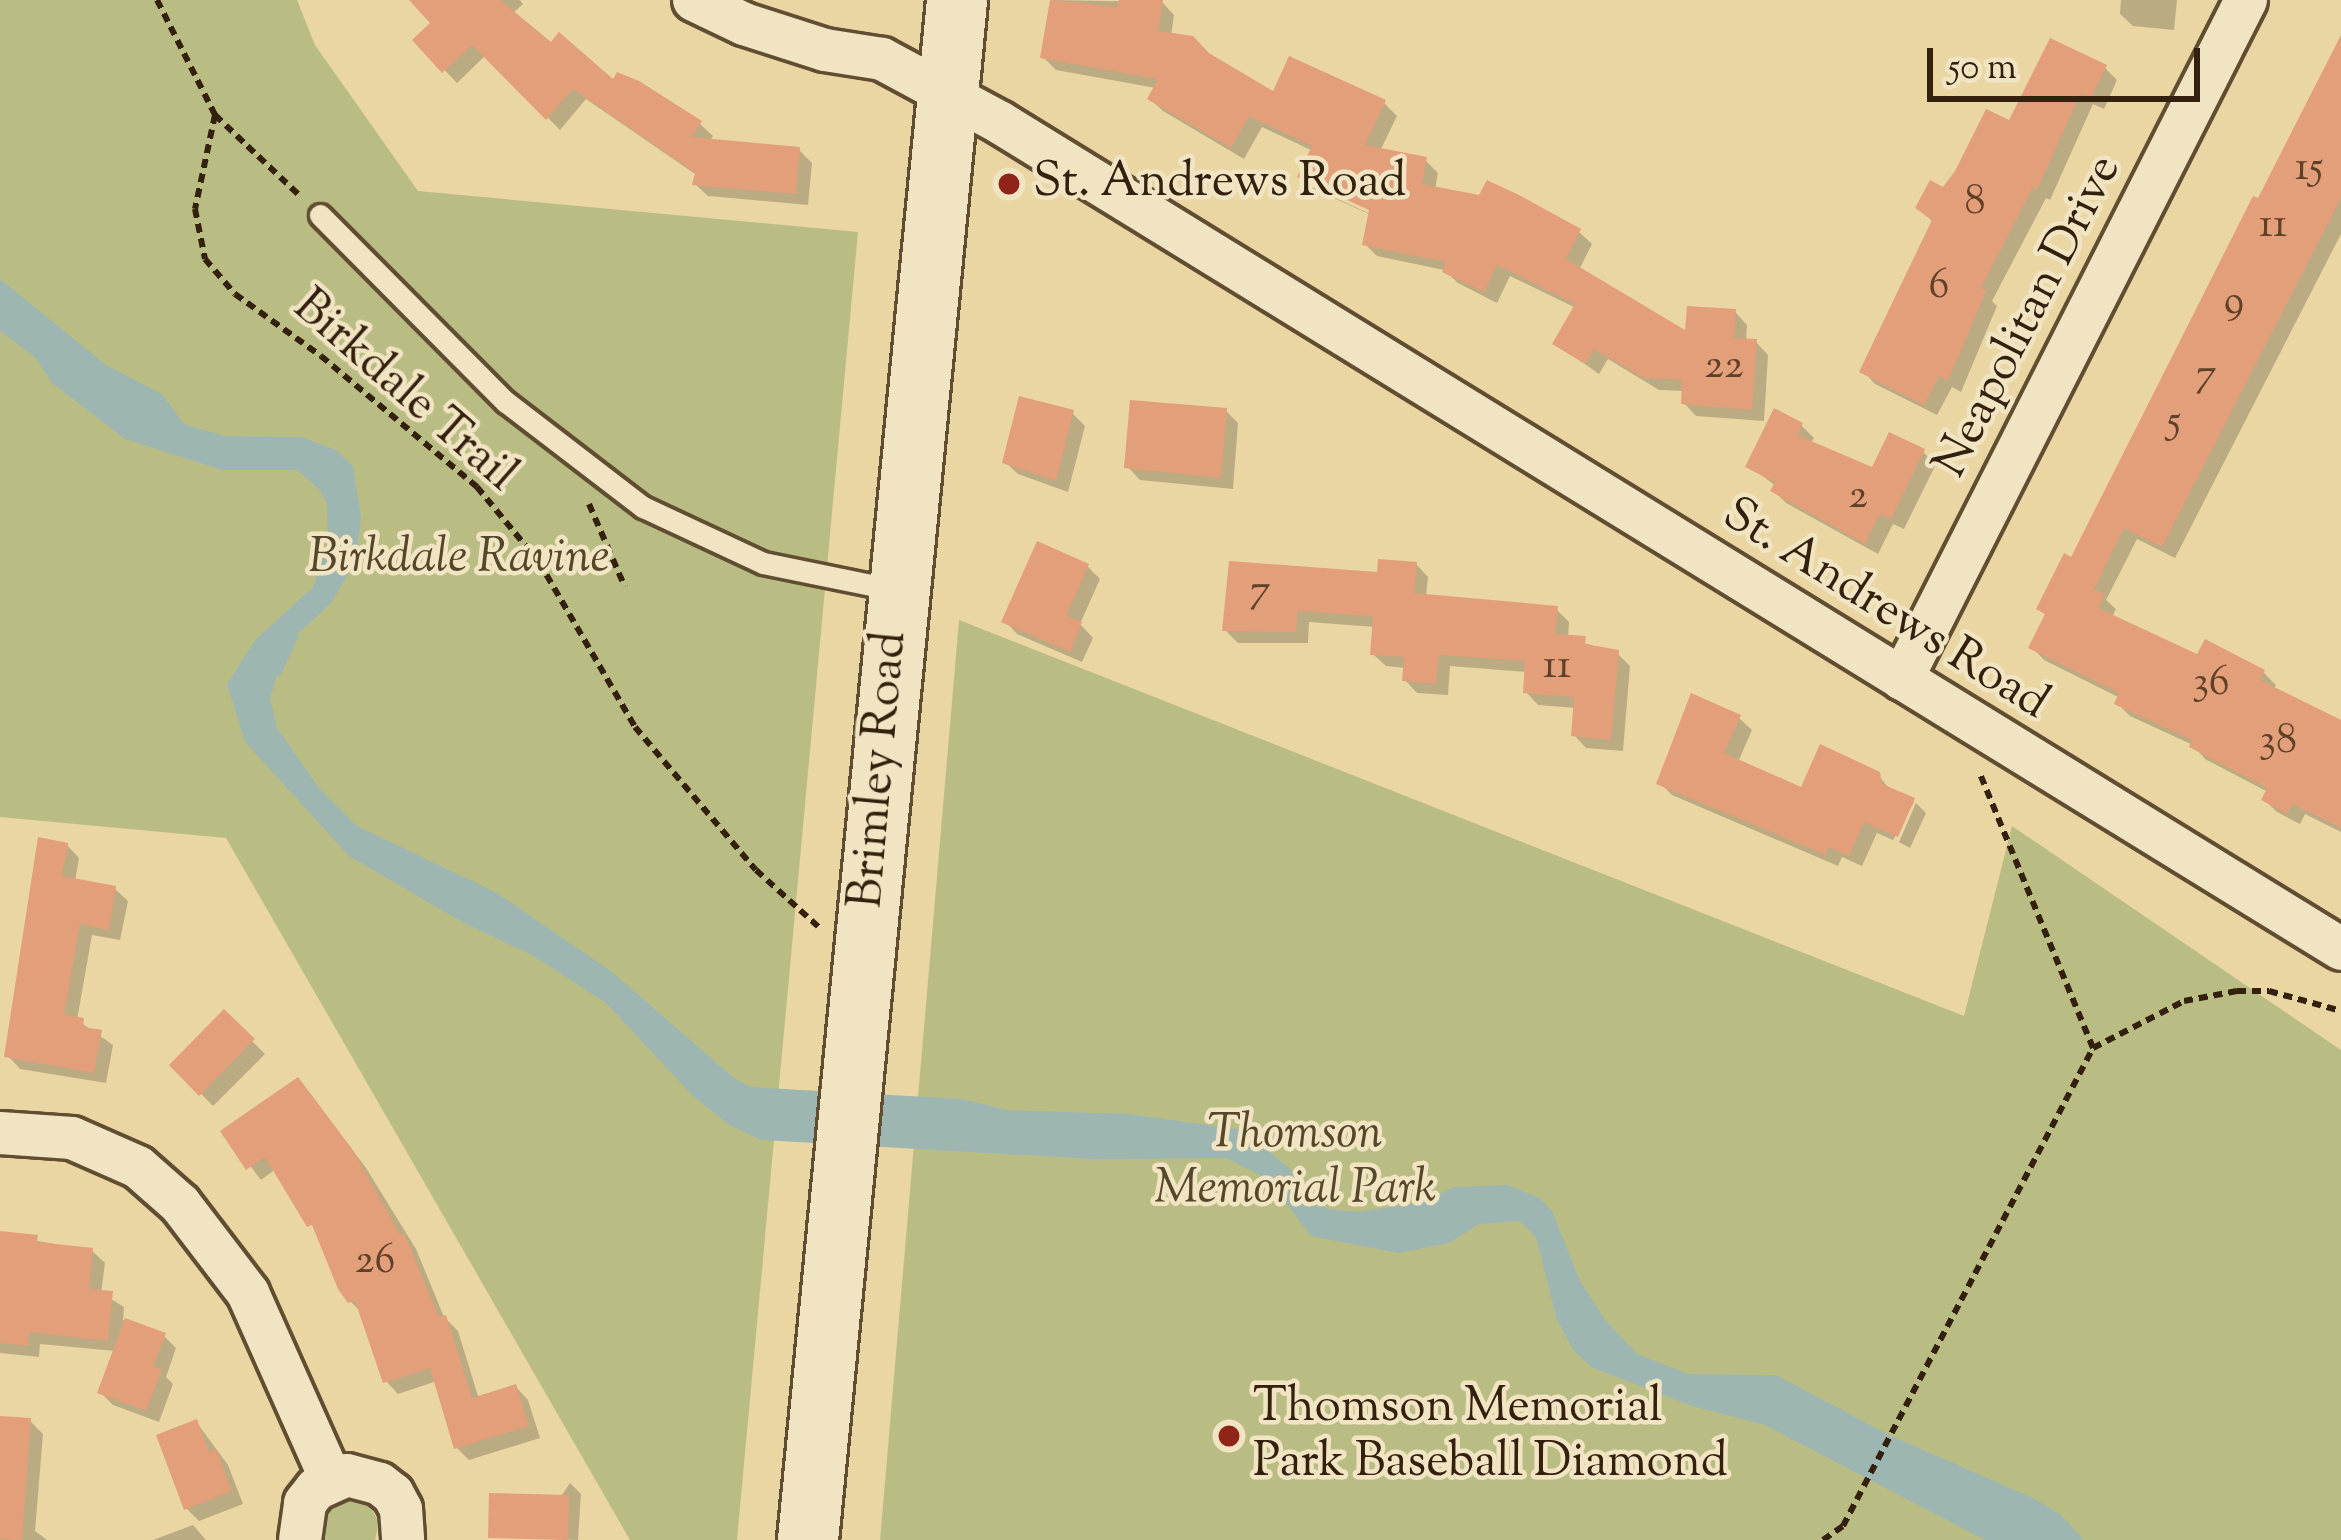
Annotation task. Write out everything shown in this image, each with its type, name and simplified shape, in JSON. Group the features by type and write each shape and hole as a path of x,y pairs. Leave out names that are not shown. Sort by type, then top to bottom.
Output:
{"main road":[{"name":"Brimley Road","path":"808,1540 957,0"}],"street":[{"name":"St. Andrews Road","path":"694,0 744,24 826,50 882,59 946,94 2341,950"},
{"name":"Neapolitan Drive","path":"1902,679 2246,0"},
{"path":"0,1133 73,1138 138,1167 179,1204 248,1292 331,1479"},
{"path":"299,1540 304,1503 331,1479 364,1477 393,1494 401,1509 403,1540"}],"lane":[{"path":"320,215 506,402 643,507 763,562 897,590"}],"path":[{"path":"157,0 214,115 320,215"},
{"name":"Birkdale Trail","path":"214,115 195,209 206,259 236,294 321,356 477,487 539,562 650,745 756,870 814,924 862,958"},
{"path":"563,446 625,587"},
{"path":"1978,767 1988,804 2092,1048"},
{"path":"1835,1540 2092,1048 2184,1001 2237,991 2269,991 2341,1011"},
{"path":"1822,1540 1843,1526"}],"green space":[{"name":"Birkdale Ravine","path":"0,0 297,0 315,45 418,191 858,232 737,1540 630,1540 226,838 0,817"},
{"name":"Thomson Memorial Park","path":"959,620 1964,1016 2012,826 2341,1050 2341,1540 880,1540"},
{"path":"342,1499 369,1505 379,1522 375,1540 323,1540 323,1514"}],"water":[{"path":"0,279 106,365 162,394 184,424 224,436 302,437 336,450 353,466 361,518 355,563 331,603 285,646 270,699 277,728 319,788 357,826 497,893 612,972 734,1078 751,1087 962,1099 1007,1110 1128,1114 1244,1130 1290,1169 1307,1200 1329,1209 1358,1212 1423,1202 1454,1187 1507,1185 1540,1198 1552,1211 1580,1281 1606,1321 1637,1354 1688,1374 1776,1375 1889,1435 2033,1498 2060,1514 2084,1540 1985,1540 1765,1425 1692,1406 1591,1367 1574,1351 1557,1320 1536,1237 1520,1221 1479,1224 1449,1243 1398,1253 1311,1236 1268,1179 1226,1158 1094,1159 761,1140 728,1124 693,1096 606,1003 532,955 464,923 349,856 245,742 227,684 255,640 313,587 328,542 327,504 320,490 297,470 222,470 125,439 51,382 36,358 0,331"}],"building":[{"path":"409,0 500,0 551,42 559,32 613,79 617,72 639,81 702,121 692,137 800,147 796,194 692,185 695,173 573,89 546,120 472,45 442,73 412,40 430,23"},
{"path":"1050,0 1117,7 1119,0 1163,0 1158,31 1193,36 1209,53 1273,91 1289,56 1386,100 1365,145 1427,157 1422,184 1479,195 1487,180 1581,229 1566,259 1685,330 1687,306 1736,309 1734,338 1757,339 1752,410 1681,404 1682,380 1644,378 1594,349 1585,364 1552,344 1575,304 1497,265 1484,292 1442,272 1446,262 1362,245 1369,210 1297,177 1312,146 1249,116 1231,148 1147,99 1158,79 1040,58"},
{"path":"2341,35 2341,198 2162,547 2124,528 2094,589 2105,595 2098,608 2197,654 2205,639 2265,670 2260,680 2341,720 2341,828 2292,804 2287,814 2261,800 2267,788 2189,747 2192,740 2114,704 2119,693 2028,648 2045,614 2036,609 2064,553 2071,557 2253,196 2258,198"},
{"path":"2050,38 2107,65 2091,98 2080,94 2037,190 2033,187 1981,288 1986,291 1948,381 1939,376 1924,405 1859,372 1932,220 1915,208 1930,180 1943,187 1955,171 1986,109 2009,120"},
{"path":"1019,396 1074,410 1056,481 1002,463"},
{"path":"1130,400 1227,408 1221,478 1124,468"},
{"path":"1774,408 1803,423 1797,435 1872,467 1889,432 1925,449 1891,519 1880,514 1865,544 1770,491 1775,482 1745,467"},
{"path":"1037,541 1089,564 1066,616 1082,622 1070,652 1001,622"},
{"path":"1378,559 1417,562 1414,593 1558,606 1555,634 1586,636 1585,644 1619,650 1611,740 1571,736 1574,697 1523,693 1525,661 1439,655 1436,684 1402,681 1404,657 1370,655 1373,616 1298,611 1296,632 1222,631 1229,561 1377,572"},
{"path":"1691,693 1741,715 1724,753 1801,787 1820,744 1880,772 1882,784 1915,798 1898,837 1864,822 1849,856 1829,847 1826,855 1656,784"},
{"path":"38,837 68,843 62,876 116,886 109,930 80,924 64,1014 84,1018 83,1027 102,1030 94,1073 4,1057"},
{"path":"224,1009 255,1039 199,1096 169,1065"},
{"path":"298,1077 354,1152 400,1235 404,1233 439,1317 446,1315 472,1398 516,1384 529,1426 454,1449 430,1368 383,1383 355,1301 348,1303 338,1289 312,1225 307,1227 265,1157 246,1170 220,1131"},
{"path":"0,1231 38,1235 37,1242 93,1248 89,1289 113,1291 108,1341 29,1332 28,1346 0,1343"},
{"path":"125,1318 166,1333 153,1366 162,1369 146,1411 97,1393"},
{"path":"0,1416 31,1418 22,1540 0,1539"},
{"path":"197,1419 209,1452 216,1449 232,1491 184,1510 156,1435"},
{"path":"489,1493 569,1495 568,1540 488,1538"}],"waterway":[{"path":"277,671 293,636"}],"place":[{"name":"St. Andrews Road","path":"1009,184"},
{"name":"Thomson Memorial Park Baseball Diamond","path":"1229,1436"}]}
